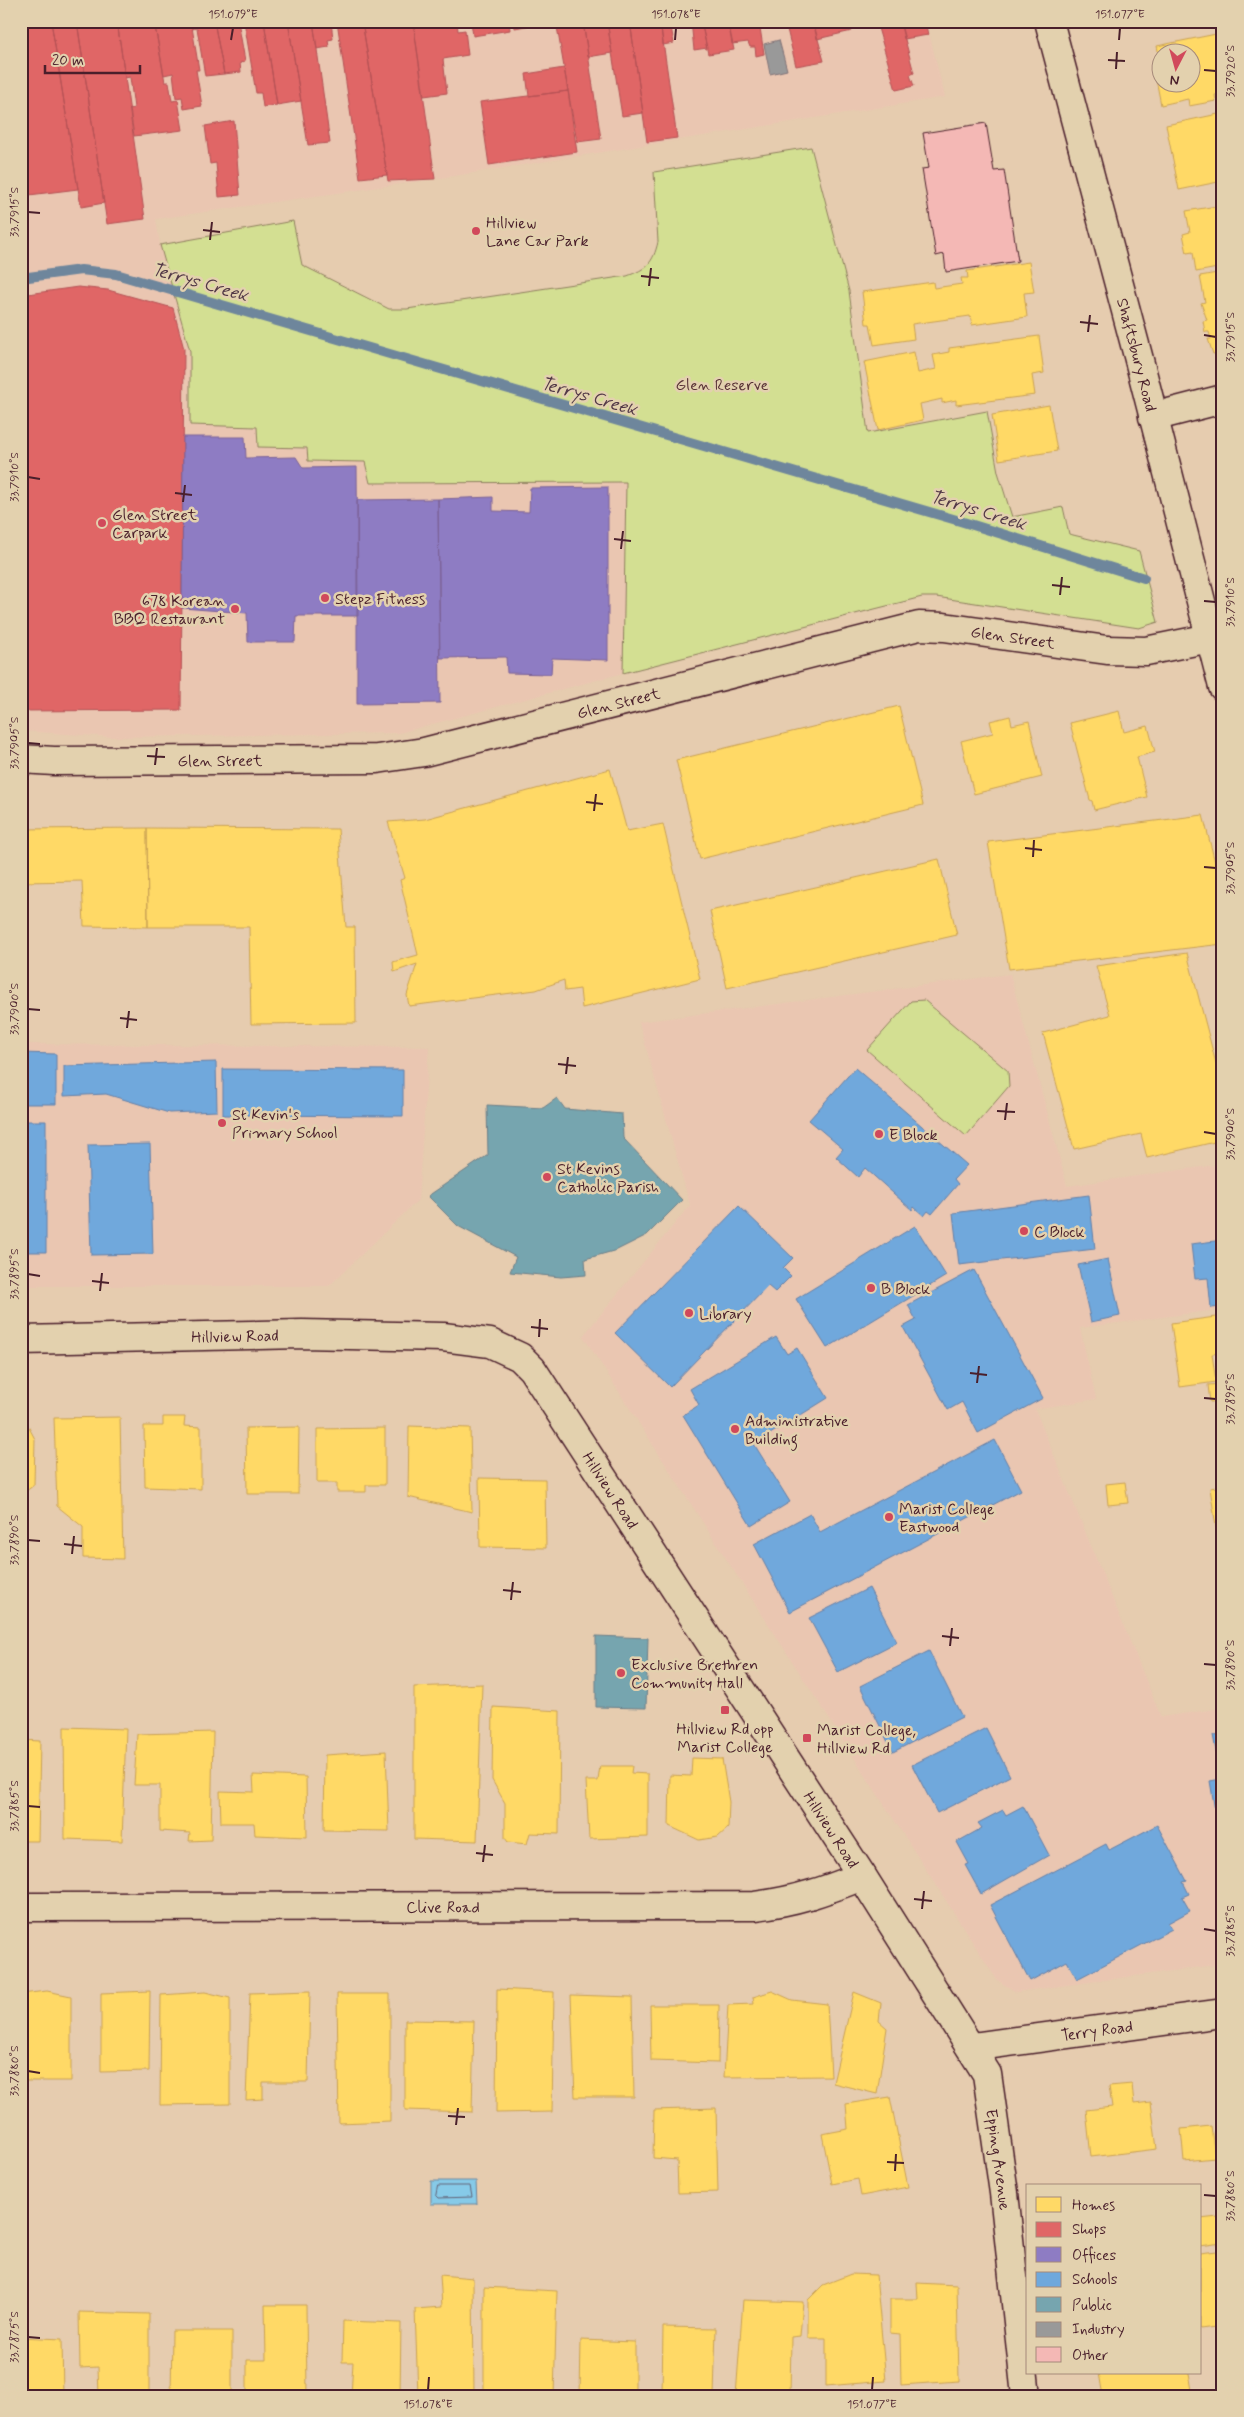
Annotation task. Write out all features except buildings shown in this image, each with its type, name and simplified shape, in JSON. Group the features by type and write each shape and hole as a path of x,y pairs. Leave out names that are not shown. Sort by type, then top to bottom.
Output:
{"street":[{"name":"Shaftsbury Road","path":"1049,21 1223,687"},
{"path":"1154,417 1223,399"},
{"name":"Glen Street","path":"21,758 54,761 332,760 377,758 424,752 919,626 944,627 1107,650 1146,651 1210,638"},
{"name":"Hillview Road","path":"21,1340 302,1334 443,1337 490,1343 520,1357 544,1384 972,2047"},
{"name":"Clive Road","path":"21,1907 755,1906 803,1898 862,1876"},
{"name":"Terry Road","path":"972,2047 1223,2013"},
{"name":"Epping Avenue","path":"972,2047 987,2074 1004,2193 1026,2396"}],"shaded area":[{"path":"21,21 926,21 945,97 435,179 156,219 160,245 190,351 190,425 257,427 258,447 307,448 308,461 365,462 370,483 626,482 623,673 399,733 113,737 21,731"},
{"name":"Marist College Eastwood","path":"1010,974 1067,1186 1223,1164 1223,1309 1080,1328 1096,1399 1035,1409 1161,1717 1223,1708 1223,1964 1016,1992 997,1980 583,1336 690,1205 639,1022"},
{"name":"St Kevin's Primary School","path":"21,1044 429,1047 418,1200 329,1286 21,1286"}],"green space":[{"name":"Glen Reserve","path":"811,147 849,291 868,433 987,411 998,472 1012,517 1063,507 1069,534 1139,551 1158,622 1139,628 936,597 922,597 623,673 626,482 370,483 365,462 308,461 307,448 258,447 257,427 190,425 190,351 160,245 293,221 302,265 389,309 407,309 627,276 640,271 648,264 654,255 658,242 654,172"},
{"path":"924,1000 1008,1071 1009,1086 966,1136 867,1050 911,1001"}],"water":[{"path":"431,2181 476,2181 477,2204 431,2204"}],"waterway":[{"name":"Terrys Creek","path":"21,278 81,270 116,274 960,521 1144,578"}],"place":[{"name":"Hillview Lane Car Park","path":"476,231"},
{"name":"Glen Street Carpark","path":"102,523"},
{"name":"Stepz Fitness","path":"325,598"},
{"name":"678 Korean BBQ Restaurant","path":"235,609"},
{"name":"St Kevin's Primary School","path":"222,1123"},
{"name":"E Block","path":"879,1134"},
{"name":"St Kevins Catholic Parish","path":"547,1177"},
{"name":"C Block","path":"1024,1231"},
{"name":"B Block","path":"871,1288"},
{"name":"Library","path":"689,1313"},
{"name":"Administrative Building","path":"735,1429"},
{"name":"Marist College Eastwood","path":"889,1517"},
{"name":"Exclusive Brethren Community Hall","path":"621,1673"},
{"name":"Hillview Rd opp Marist College","path":"725,1710"},
{"name":"Marist College, Hillview Rd","path":"807,1738"}]}
